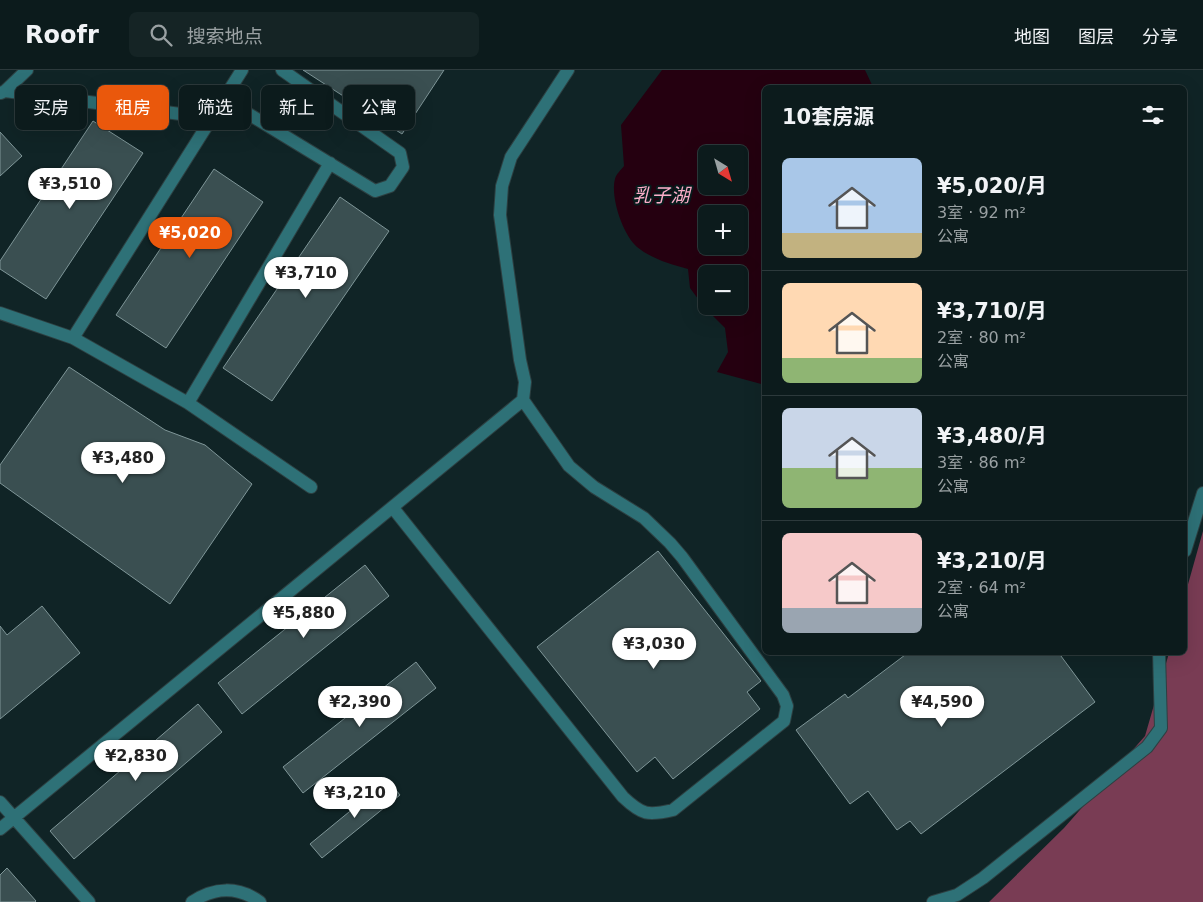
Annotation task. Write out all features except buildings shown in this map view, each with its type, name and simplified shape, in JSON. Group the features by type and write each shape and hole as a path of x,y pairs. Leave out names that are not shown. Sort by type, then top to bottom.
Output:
{"street":[{"path":"2,92 27,70"},
{"path":"233,85 242,70"},
{"path":"251,116 375,191 390,186 403,167 400,153 282,70"},
{"path":"392,508 623,797 636,810 655,814 673,810 784,721 787,706 783,695 682,556 644,518 594,487 568,466 523,400 525,382 520,360 500,215 502,186 511,157 568,70"},
{"path":"2,92 179,114"},
{"path":"73,338 203,130"},
{"path":"188,403 330,164"},
{"path":"0,313 73,338 188,403 311,487"},
{"path":"0,829 523,400"},
{"path":"1187,545 1203,493"},
{"path":"933,902 957,895 983,878 1147,747 1161,728 1159,655"},
{"path":"0,802 89,902"},
{"path":"192,902 213,891 226,890 240,891 260,902"}],"shaded area":[{"path":"1203,531 1203,902 989,902 1064,828 1145,736 1168,655 1187,655 1187,588"}],"water":[{"name":"乳子湖","path":"662,70 865,70 872,85 762,85 762,384 717,372 728,352 725,328 712,315 748,315 748,265 698,265 698,299 690,288 688,269 649,255 637,247 627,234 614,196 617,174 624,166 621,125"}]}
